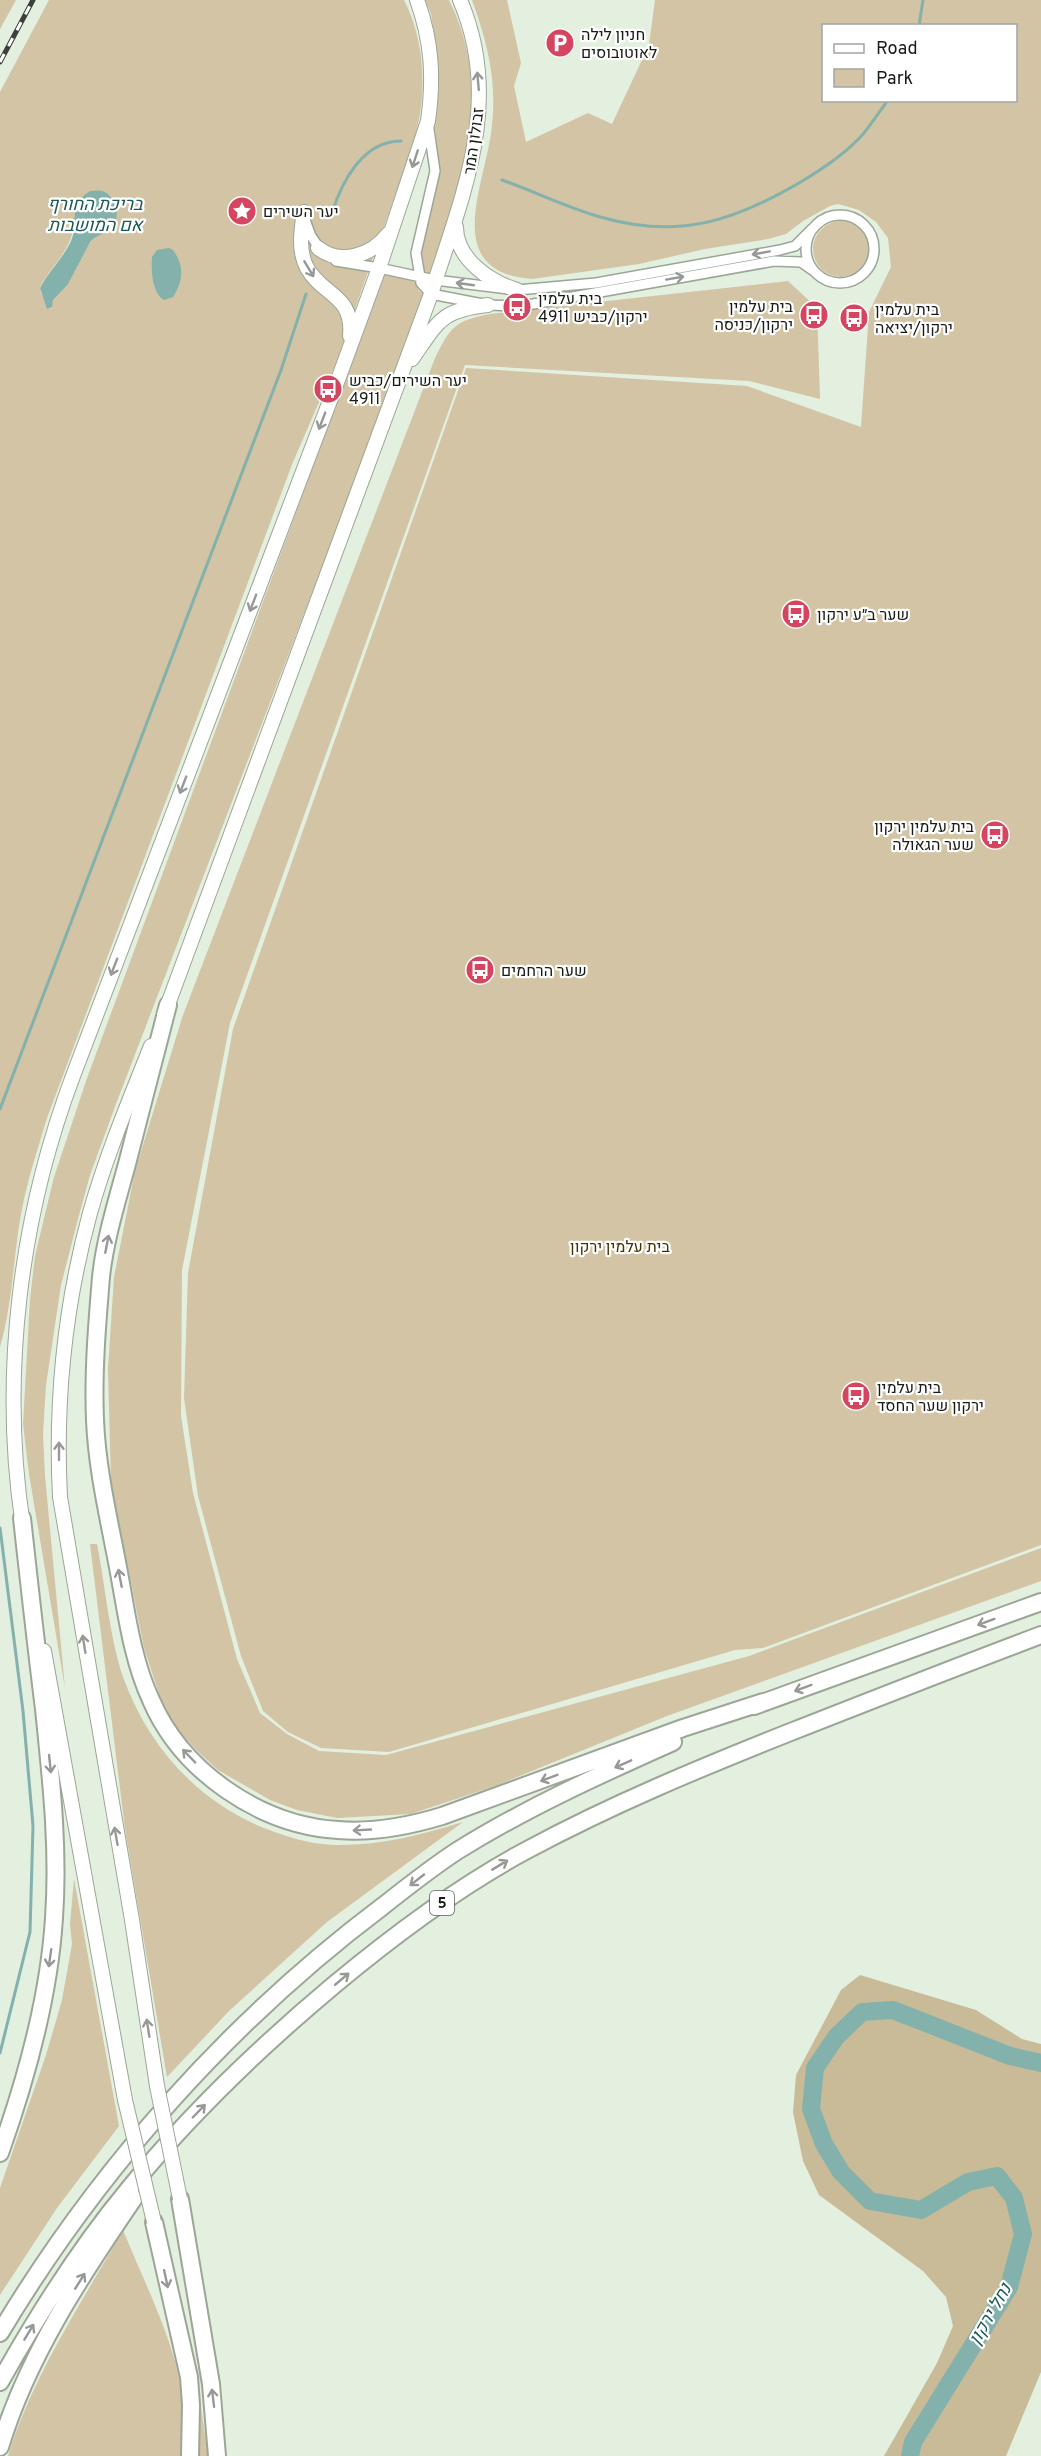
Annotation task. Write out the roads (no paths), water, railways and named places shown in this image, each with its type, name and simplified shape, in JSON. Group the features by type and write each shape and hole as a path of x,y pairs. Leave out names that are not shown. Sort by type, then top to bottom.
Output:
{"highway":[{"path":"168,1005 104,1256 94,1395 103,1486 137,1664 151,1702 183,1751 227,1790 258,1808 288,1820 319,1828 375,1830 408,1825 442,1816 683,1728 763,1702"},
{"path":"0,2153 25,2073 42,2007 56,1893 56,1832 52,1781 22,1518"},
{"name":"5","path":"0,2333 52,2252 127,2151 242,2028 305,1968 436,1865 525,1811 763,1702 1041,1602"},
{"name":"5","path":"0,2382 33,2325 91,2239 128,2189 179,2132 269,2041 373,1953 452,1896 526,1850 641,1793 951,1668 1041,1635"},
{"path":"0,2447 12,2414 54,2327 115,2227 179,2132"},
{"path":"180,2199 211,2384 217,2456"},
{"path":"154,2222 189,2377 190,2456"}],"main road":[{"path":"154,2222 125,2100 22,1518 15,1445 15,1360 25,1253 44,1163 69,1086 347,356 428,121 432,96 432,63 429,41 417,0"},
{"name":"זבולון המר","path":"397,384 456,223 471,173 479,100 474,50 460,0"},
{"path":"304,212 301,235 304,259 312,274 340,299 347,311 351,328 347,356"},
{"path":"318,248 345,257 362,255 382,241 396,219"},
{"path":"456,223 458,242 474,264 496,282 517,290"},
{"path":"180,2199 157,2086 132,1920 60,1497 59,1433 66,1335 91,1213 137,1080 168,1005 397,384 410,360 445,316 464,308 488,306"}],"street":[{"path":"304,212 308,230 318,248 328,258 342,263 379,268 419,277 435,280 517,290 596,283 780,250 795,246 812,229 830,216 851,216 861,221 868,229 874,245 873,260 868,269 851,282 840,284 830,282 801,262 774,261 522,306 488,306 431,294 423,288 419,277 416,264 418,243 435,171 428,121"},
{"path":"812,229 806,246 809,263 814,271"}],"water":[{"name":"בריכת החורף אם המושבות","path":"90,191 102,191 110,196 116,207 115,221 110,229 90,242 68,284 53,300 52,307 47,309 40,288 71,241 78,202"},
{"path":"169,248 177,256 181,268 181,279 173,297 164,300 155,287 152,257 157,250"}],"waterway":[{"path":"919,24 923,0"},
{"path":"502,180 578,210 631,224 657,227 705,223 752,207 825,167 857,140 887,102"},
{"path":"332,213 348,176 365,155 388,143 401,141"},
{"path":"0,1109 281,370 306,294"},
{"path":"0,1528 23,1711 33,1826 30,1932 0,2053"},
{"name":"נחל ירקון","path":"910,2456 913,2442 1009,2287 1023,2234 1014,2198 997,2176 968,2182 921,2210 870,2201 841,2172 824,2144 811,2109 815,2068 836,2037 862,2012 893,2010 1010,2056 1041,2063"}],"railway":[{"path":"0,62 33,0"}],"place":[{"name":"חניון לילה לאוטובוסים","path":"560,43"},
{"name":"יער השירים","path":"242,211"},
{"name":"בית עלמין ירקון/כביש 4911","path":"517,307"},
{"name":"בית עלמין ירקון/כניסה","path":"814,315"},
{"name":"בית עלמין ירקון/יציאה","path":"854,318"},
{"name":"יער השירים/כביש 4911","path":"328,389"},
{"name":"שער ב״ע ירקון","path":"796,614"},
{"name":"בית עלמין ירקון שער הגאולה","path":"995,835"},
{"name":"שער הרחמים","path":"480,970"},
{"name":"בית עלמין ירקון שער החסד","path":"856,1396"}],"park label":[{"name":"בית עלמין ירקון","path":"620,1246"}]}
